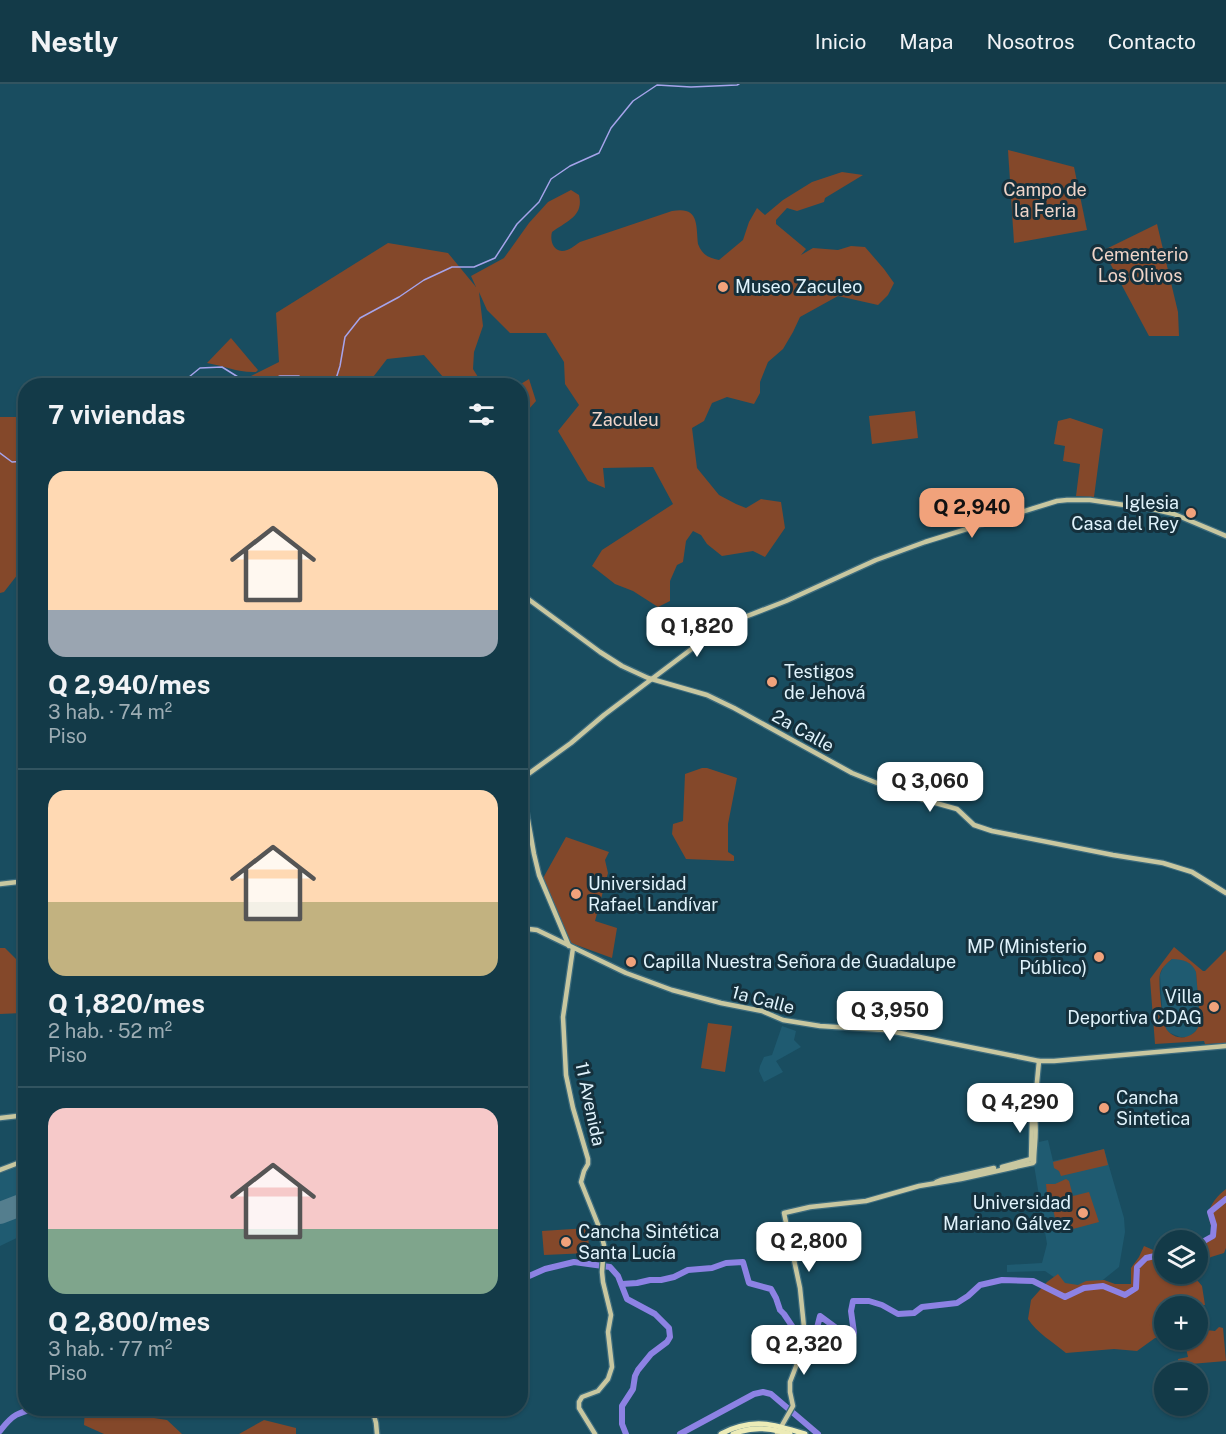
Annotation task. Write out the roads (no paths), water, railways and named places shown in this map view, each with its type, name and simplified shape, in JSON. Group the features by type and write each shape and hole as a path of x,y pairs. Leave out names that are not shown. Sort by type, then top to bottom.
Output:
{"main road":[{"path":"722,1434 734,1428 760,1423 790,1434"},
{"path":"733,1434 754,1428 805,1434"}],"street":[{"path":"528,773 730,620 737,620 786,601 876,560 911,547 1052,502 1068,500 1090,500 1174,514 1226,536"},
{"name":"2a Calle","path":"528,599 622,666 707,695 852,773 907,795 957,809 974,825 1016,836 1163,863 1192,872 1226,893"},
{"path":"528,819 539,874 571,947"},
{"path":"0,884 18,882"},
{"name":"1a Calle","path":"528,929 537,930 632,976 672,990 762,1011 783,1020 820,1026 885,1030 1039,1061 1226,1046"},
{"name":"11 Avenida","path":"571,947 563,1018 566,1075 588,1159 581,1186 602,1236 604,1245 603,1282 611,1315 608,1332 612,1367 598,1391 582,1397 579,1403 579,1408 595,1434"},
{"path":"779,1430 793,1406 790,1382 805,1340 800,1288 784,1213 810,1207 866,1201 941,1180 1032,1161 1039,1061"},
{"path":"0,1118 18,1116"},
{"path":"0,1170 18,1163"},
{"path":"374,1416 377,1434"}],"waterway":[{"path":"336,378 345,337 360,318 399,297 424,280 452,267 474,267 495,258 517,224 539,202 551,179 570,166 599,153 611,128 633,101 657,85 691,87 739,84"},
{"path":"188,378 200,368 222,367 240,378"},
{"path":"275,378 280,376 302,378"},
{"path":"0,453 12,462 18,462"},
{"path":"1208,1239 1213,1236 1214,1225 1210,1212 1226,1199"},
{"path":"622,1284 661,1280 688,1270 743,1262 749,1283 771,1289 780,1310 802,1341 811,1343 820,1316 847,1336 854,1333 851,1311 853,1301 869,1301 898,1314 914,1313 922,1307 957,1303 980,1285 1002,1280 1033,1281 1065,1297 1084,1288 1103,1286 1125,1295 1136,1288 1137,1267 1146,1258 1154,1256"},
{"path":"528,1276 545,1269 574,1262 610,1267 618,1276 627,1299 655,1314 669,1328 670,1337 667,1342 651,1354 638,1370 633,1389 622,1406 622,1424 626,1434"},
{"path":"680,1434 754,1394 763,1392 771,1394 818,1434"},
{"path":"0,1431 8,1421 18,1414"}],"place":[{"name":"Museo Zaculeo","path":"723,287"},
{"name":"Iglesia Casa del Rey","path":"1191,513"},
{"name":"Testigos de Jehová","path":"772,682"},
{"name":"Universidad Rafael Landívar","path":"576,894"},
{"name":"MP (Ministerio Público)","path":"1099,957"},
{"name":"Capilla Nuestra Señora de Guadalupe","path":"631,962"},
{"name":"Villa Deportiva CDAG","path":"1214,1007"},
{"name":"Cancha Sintetica","path":"1104,1108"},
{"name":"Universidad Mariano Gálvez","path":"1083,1213"},
{"name":"Cancha Sintética Santa Lucía","path":"566,1242"}],"park label":[{"name":"Campo de la Feria","path":"1045,200"},
{"name":"Cementerio Los Olivos","path":"1140,265"},
{"name":"Zaculeu","path":"625,420"}]}
